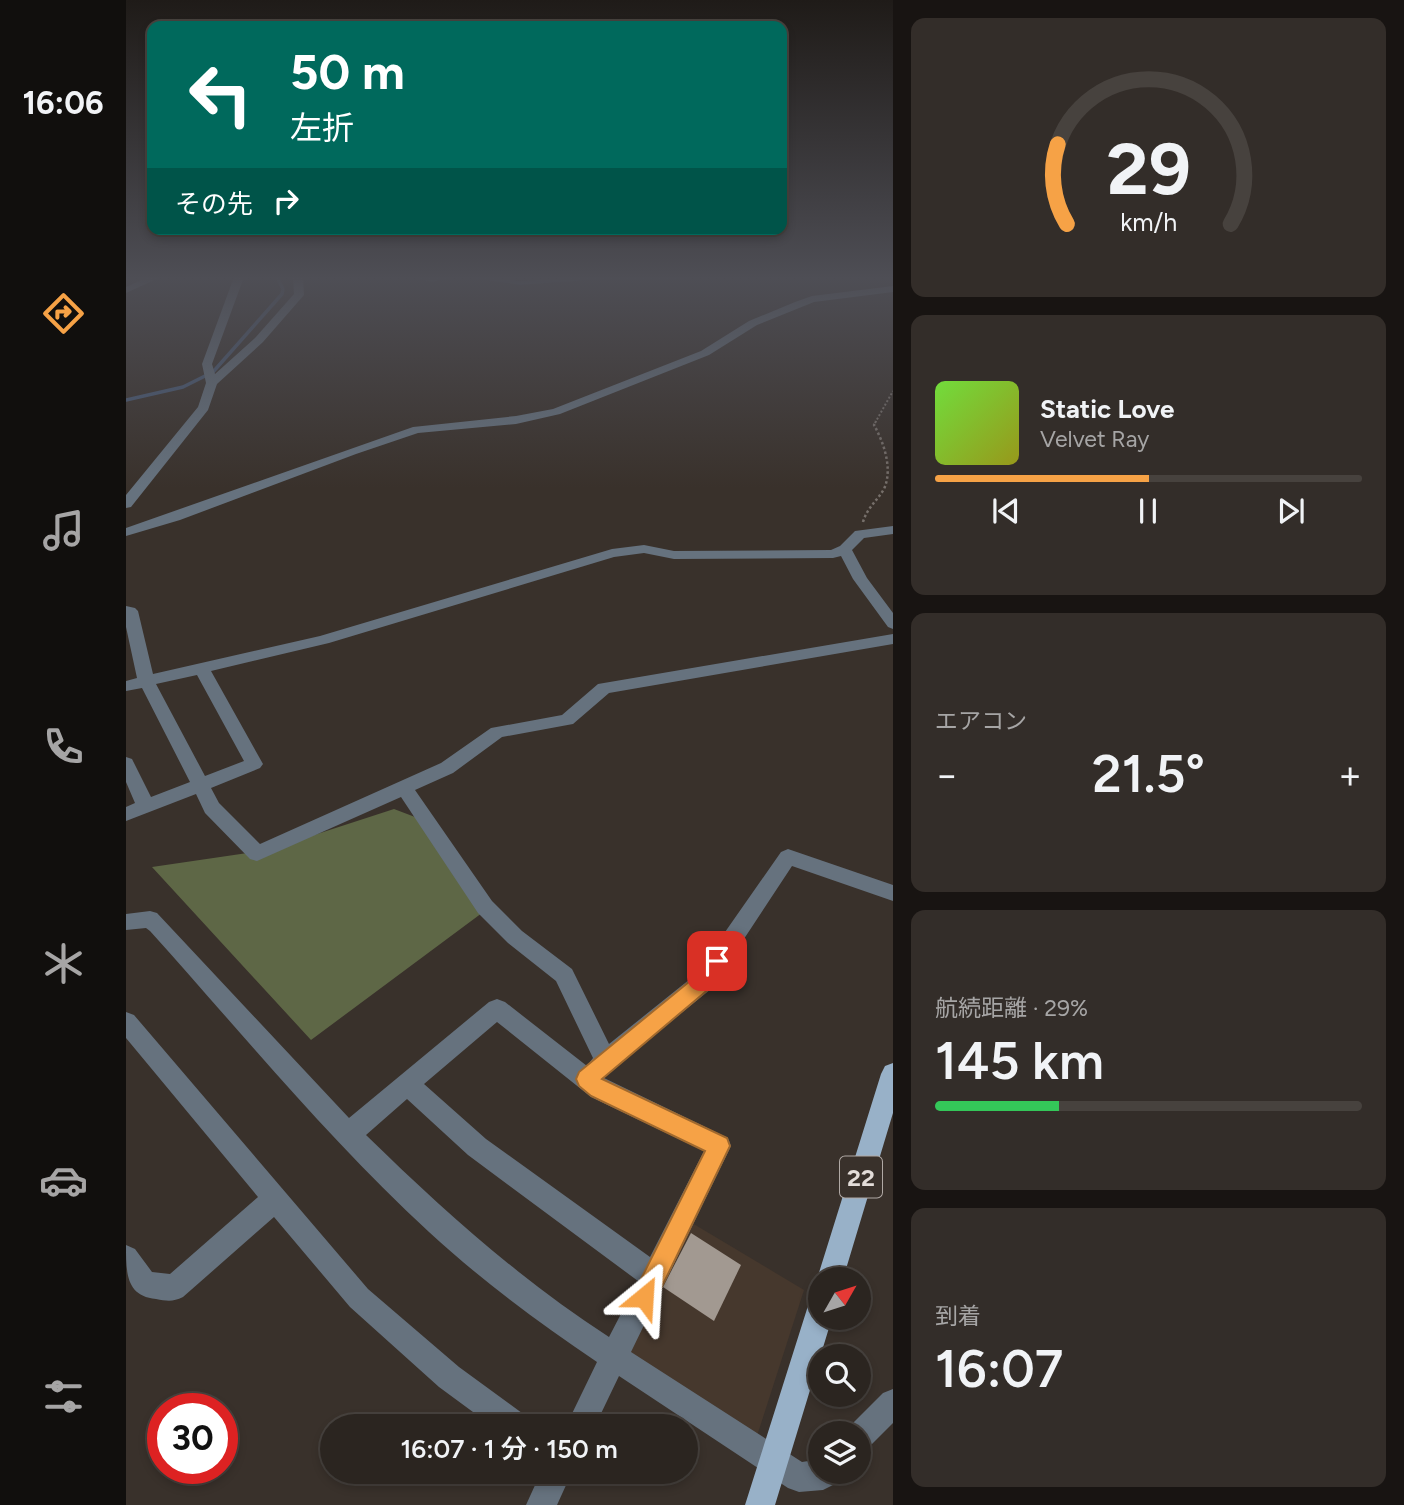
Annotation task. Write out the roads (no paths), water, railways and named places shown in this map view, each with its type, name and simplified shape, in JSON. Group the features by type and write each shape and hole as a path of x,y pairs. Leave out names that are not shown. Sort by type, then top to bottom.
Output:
{"main road":[{"name":"22","path":"834,1267 893,1074"},
{"path":"760,1505 815,1330"}],"street":[{"path":"126,505 204,408 210,378 207,364 213,347"},
{"path":"210,378 250,347"},
{"path":"126,532 417,430 516,420 556,412 714,347"},
{"path":"126,686 323,640 612,553 644,550 674,555 833,554 845,549 860,534 893,530"},
{"path":"845,549 860,579 893,624"},
{"path":"126,611 130,611 146,680 200,786 212,808 257,854 447,768 497,732 567,720 604,688 893,639"},
{"path":"126,814 254,764 201,667"},
{"path":"126,763 146,806"},
{"path":"403,786 485,907 515,937 564,975 606,1061"},
{"path":"586,1079 703,982 788,857 893,893"},
{"path":"126,922 150,919 157,925 348,1134 438,1223 500,1275 542,1309 774,1462 799,1477 808,1476"},
{"path":"348,1134 496,1009 599,1089 719,1146 586,1414"},
{"path":"126,1022 359,1298 449,1377 500,1414"},
{"path":"407,1084 477,1147 654,1276"},
{"path":"126,1258 145,1285 174,1288 275,1199"},
{"path":"871,1425 893,1403"},
{"path":"541,1505 551,1484"}],"waterway":[{"path":"126,400 183,387 213,372 235,347"}]}
